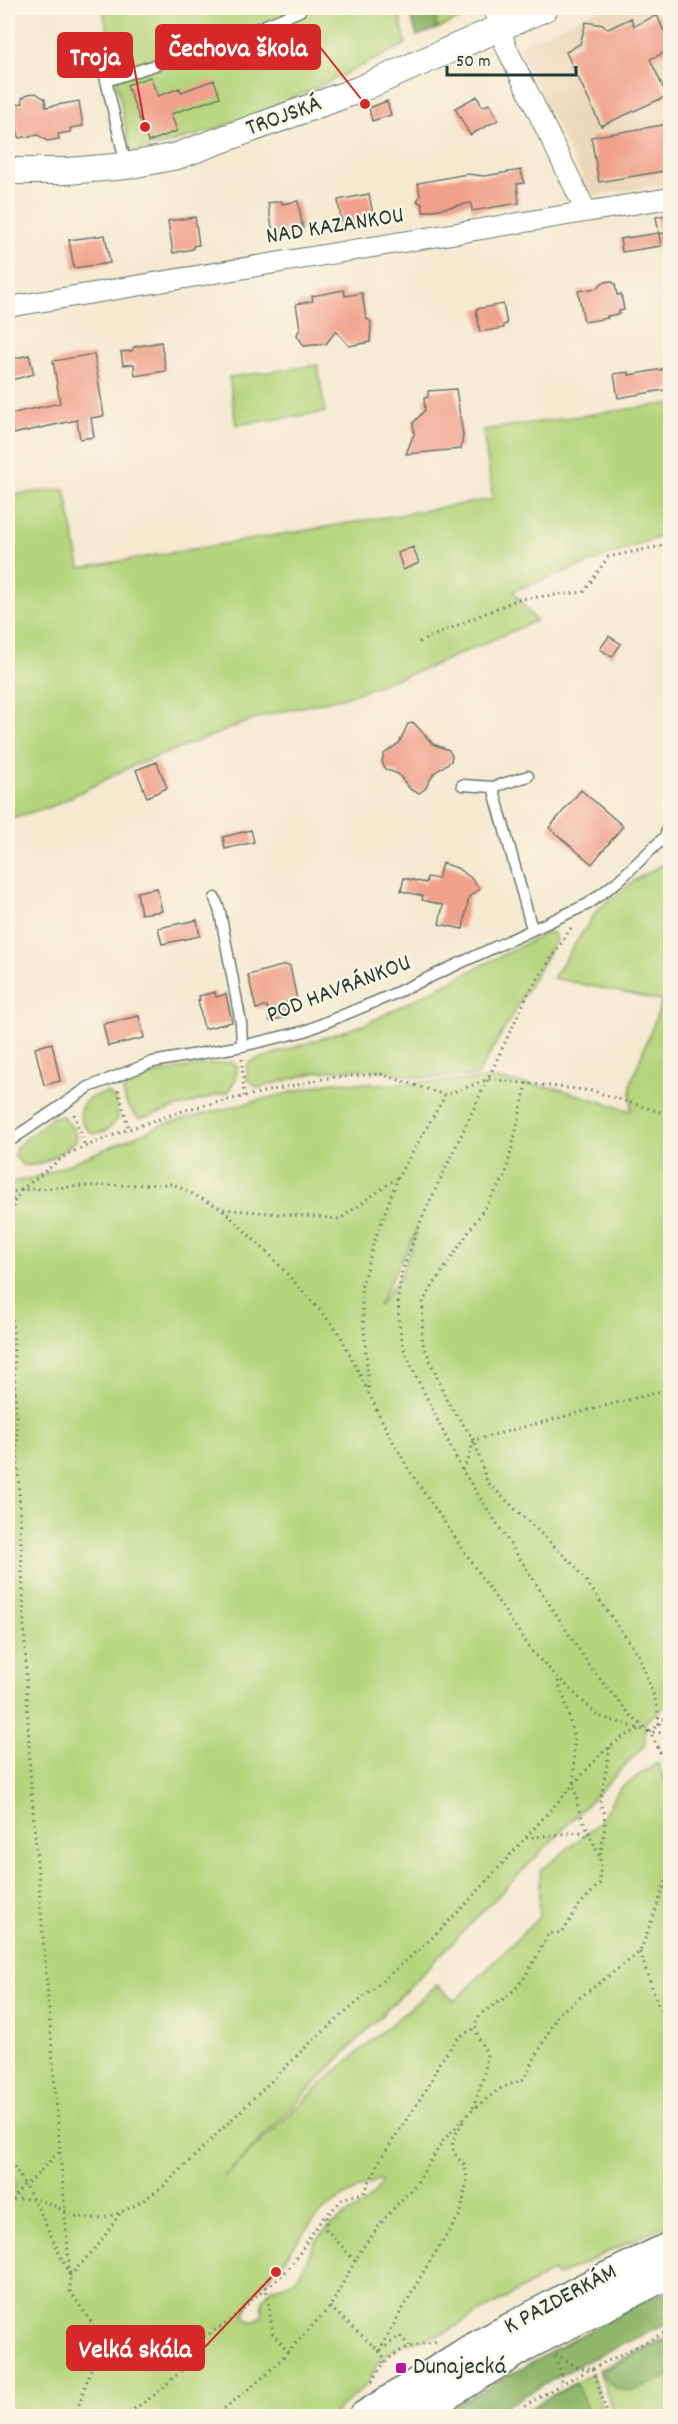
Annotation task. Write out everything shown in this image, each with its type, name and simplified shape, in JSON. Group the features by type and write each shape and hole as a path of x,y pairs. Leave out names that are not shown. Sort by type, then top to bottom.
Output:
{"main road":[{"name":"K PAZDERKÁM","path":"363,2416 470,2349 583,2288 670,2246"},
{"name":"K PAZDERKÁM","path":"414,2416 530,2344 670,2274"}],"street":[{"name":"TROJSKÁ","path":"8,171 68,171 126,166 177,156 358,90 496,18 545,8"},
{"path":"496,18 586,211"},
{"name":"NAD KAZANKOU","path":"8,307 670,198"}],"lane":[{"path":"106,81 211,47 300,11"},
{"path":"97,42 126,166"},
{"path":"462,785 493,787 528,776"},
{"path":"493,787 532,929"},
{"name":"POD HAVRÁNKOU","path":"8,1142 89,1087 153,1062 242,1046 316,1026 389,996 588,904 638,864 668,833 670,816"},
{"path":"215,898 220,912 242,1023 242,1046"}],"path":[{"path":"419,642 518,599 584,592 608,556 670,544"},
{"path":"588,904 528,993 421,1220 401,1275 398,1299 399,1323 403,1346 462,1470 593,1671 633,1718 650,1732 664,1760 670,1781"},
{"path":"242,1046 244,1096"},
{"path":"8,1204 21,1190 67,1154 85,1146 192,1108 327,1078 381,1074 445,1095 489,1079 528,1083 593,1091 670,1115"},
{"path":"115,1077 129,1129"},
{"path":"528,1083 505,1177 423,1301 422,1341 447,1401 474,1440 487,1482 577,1568 639,1656 657,1705 659,1725"},
{"path":"369,1393 362,1288 374,1242 398,1177 445,1095"},
{"path":"69,1100 85,1146"},
{"path":"222,1209 340,1219 398,1177"},
{"path":"8,1193 21,1190 173,1184 222,1209 272,1257 338,1331 409,1470 533,1653 557,1679 598,1716 650,1732 670,1733"},
{"path":"21,1190 14,1202 9,1236 30,1772 70,2291 102,2338 75,2416"},
{"path":"474,1440 670,1389"},
{"path":"462,1470 468,1461 474,1440"},
{"path":"557,1679 574,1739 574,1783 578,1808 600,1857"},
{"path":"650,1732 670,1714"},
{"path":"13,2200 23,2198 42,2200 65,2212 85,2218 103,2218 138,2205 165,2185 194,2159 295,2057 430,1940 466,1904 574,1783 610,1747 639,1729"},
{"path":"379,2351 425,2269 461,2213 467,2179 465,2165 454,2156 452,2150 454,2136 471,2111 485,2072 487,2053 476,2035 475,2028 483,2010 512,1992 528,1973 548,1934 563,1932 577,1908 600,1882 600,1857 605,1826 604,1812 600,1803 610,1747"},
{"path":"658,1747 670,1751"},
{"path":"525,1838 580,1832 590,1839"},
{"path":"215,2416 267,2374 330,2307 355,2261 386,2217 416,2184 443,2141 471,2111 499,2090 524,2079 558,2014 640,1952 670,1871"},
{"path":"640,1952 670,2041"},
{"path":"124,2416 156,2394 182,2370 204,2337 228,2322 266,2287 288,2272 314,2228 344,2198 364,2193 381,2157 428,2087 439,2063 459,2037 475,2028"},
{"path":"8,2205 24,2185 34,2178 60,2150"},
{"path":"8,2156 70,2276"},
{"path":"70,2276 99,2244 121,2212"},
{"path":"327,2215 326,2229 355,2261"},
{"path":"266,2287 273,2334 288,2352"},
{"path":"330,2307 383,2356 371,2385"},
{"path":"509,2416 561,2384 670,2330"},
{"path":"379,2351 400,2336 408,2346"},
{"path":"382,2363 408,2346 440,2341"},
{"path":"554,2352 561,2372 561,2384"},
{"path":"593,2368 608,2416"}],"shaded area":[{"path":"602,8 670,8 670,183 592,196 516,47"}],"green space":[{"path":"103,8 398,8 406,44 306,93 237,122 202,134 130,152"},
{"path":"408,8 434,8 437,29 417,36"},
{"path":"434,8 466,8 468,15 437,29"},
{"path":"318,365 325,412 236,425 229,377"},
{"path":"670,403 670,533 513,591 536,621 427,668 345,697 263,716 128,768 53,806 8,819 8,495 65,489 80,568 493,499 483,430"},
{"path":"670,861 670,1703 645,1722 645,1745 224,2177 329,2077 437,1985 455,2001 539,1917 540,1871 598,1824 620,1788 658,1763 670,1792 670,2223 557,2276 553,2271 444,2333 400,2346 378,2362 368,2384 331,2416 8,2416 8,2190 10,2193 16,2185 8,2171 8,1183 43,1175 164,1124 332,1082 386,1084 491,1079 556,1088 631,1111 631,1083 662,1001 553,978 597,910 638,878","holes":["418,1227 401,1275 378,1306","377,2180 382,2181 369,2199 334,2223 319,2237 298,2276 283,2286 271,2288 263,2300 262,2316 252,2322 244,2317 255,2294 315,2219 339,2199"]},
{"path":"548,932 554,933 556,940 477,1076 419,1078 387,1071 357,1069 317,1072 258,1088 247,1079 247,1065 252,1061 366,1024"},
{"path":"232,1062 237,1067 236,1078 228,1092 139,1119 124,1098 124,1082 186,1067"},
{"path":"108,1093 116,1100 118,1119 106,1131 93,1134 81,1120 81,1107 91,1098"},
{"path":"62,1116 74,1130 77,1140 44,1162 22,1165 15,1156 16,1147 53,1117"},
{"path":"670,2290 670,2322 581,2364 488,2416 436,2416 633,2306"},
{"path":"670,2335 670,2416 666,2414 614,2416 599,2370"},
{"path":"670,2338 670,2375 641,2388 624,2390 608,2382 600,2372"},
{"path":"592,2373 605,2416 516,2416"},
{"path":"576,2384 590,2416 526,2416 541,2401"}],"building":[{"path":"657,15 670,50 650,59 667,96 601,126 566,52 580,44 586,22 603,25 608,29 631,18 634,26"},
{"path":"150,77 158,96 180,88 181,92 214,80 220,97 171,114 177,131 148,142 127,85"},
{"path":"36,93 45,99 46,107 79,101 83,126 70,128 71,132 58,134 59,139 47,141 38,135 19,138 13,105 23,103 22,98"},
{"path":"477,96 482,107 489,104 491,106 498,120 470,135 455,108"},
{"path":"387,101 391,115 372,121 369,108"},
{"path":"669,124 670,170 599,182 591,137"},
{"path":"521,170 524,183 517,184 519,203 472,211 471,203 423,212 422,204 417,201 420,196 418,183 467,174 484,176"},
{"path":"369,194 374,220 342,225 338,200"},
{"path":"282,201 282,204 298,201 303,229 273,234 268,203"},
{"path":"670,214 670,232 659,234 661,246 622,252 620,239 659,233 656,217"},
{"path":"195,217 199,245 193,246 193,249 173,253 168,221"},
{"path":"105,235 110,263 74,268 69,240"},
{"path":"610,281 615,284 617,295 621,294 624,310 619,311 620,314 607,316 608,318 584,322 578,291 597,288 602,283"},
{"path":"344,290 345,296 362,293 366,318 371,322 370,342 349,346 336,331 326,344 304,346 297,335 300,328 296,304 313,301 312,296"},
{"path":"503,304 507,324 503,325 504,328 480,332 476,309"},
{"path":"161,342 166,371 135,376 134,364 123,365 121,352"},
{"path":"94,354 104,416 91,418 94,437 80,439 77,420 13,434 9,414 60,403 53,361"},
{"path":"29,355 34,374 8,381 8,360"},
{"path":"670,368 670,389 618,398 614,374 629,372 629,375"},
{"path":"456,389 463,435 461,449 406,454 414,434 413,423 425,410 424,398 428,397 428,391"},
{"path":"413,547 419,563 403,570 398,553"},
{"path":"609,636 621,644 612,657 600,649"},
{"path":"414,723 433,744 449,750 452,756 451,761 434,773 425,789 419,793 411,790 398,774 385,769 382,762 384,754 399,743 408,724"},
{"path":"157,762 167,788 147,797 136,770"},
{"path":"581,790 623,826 592,864 549,828"},
{"path":"251,830 254,842 225,849 223,837"},
{"path":"442,863 457,868 470,877 480,889 469,897 463,929 439,924 443,905 422,900 423,896 401,891 404,878 426,883 427,877 438,879"},
{"path":"157,888 162,911 141,914 137,892"},
{"path":"197,920 200,936 162,944 158,928"},
{"path":"285,965 290,966 297,1000 284,1003 287,1017 270,1021 267,1006 256,1009 248,975"},
{"path":"215,992 216,997 226,994 232,1022 204,1029 199,996"},
{"path":"139,1016 144,1038 108,1046 103,1024"},
{"path":"52,1043 60,1081 44,1085 35,1048"}],"place":[{"name":"Čechova škola","path":"365,104"},
{"name":"Troja","path":"145,127"},
{"name":"Velká skála","path":"276,2272"},
{"name":"Dunajecká","path":"401,2368"}]}
